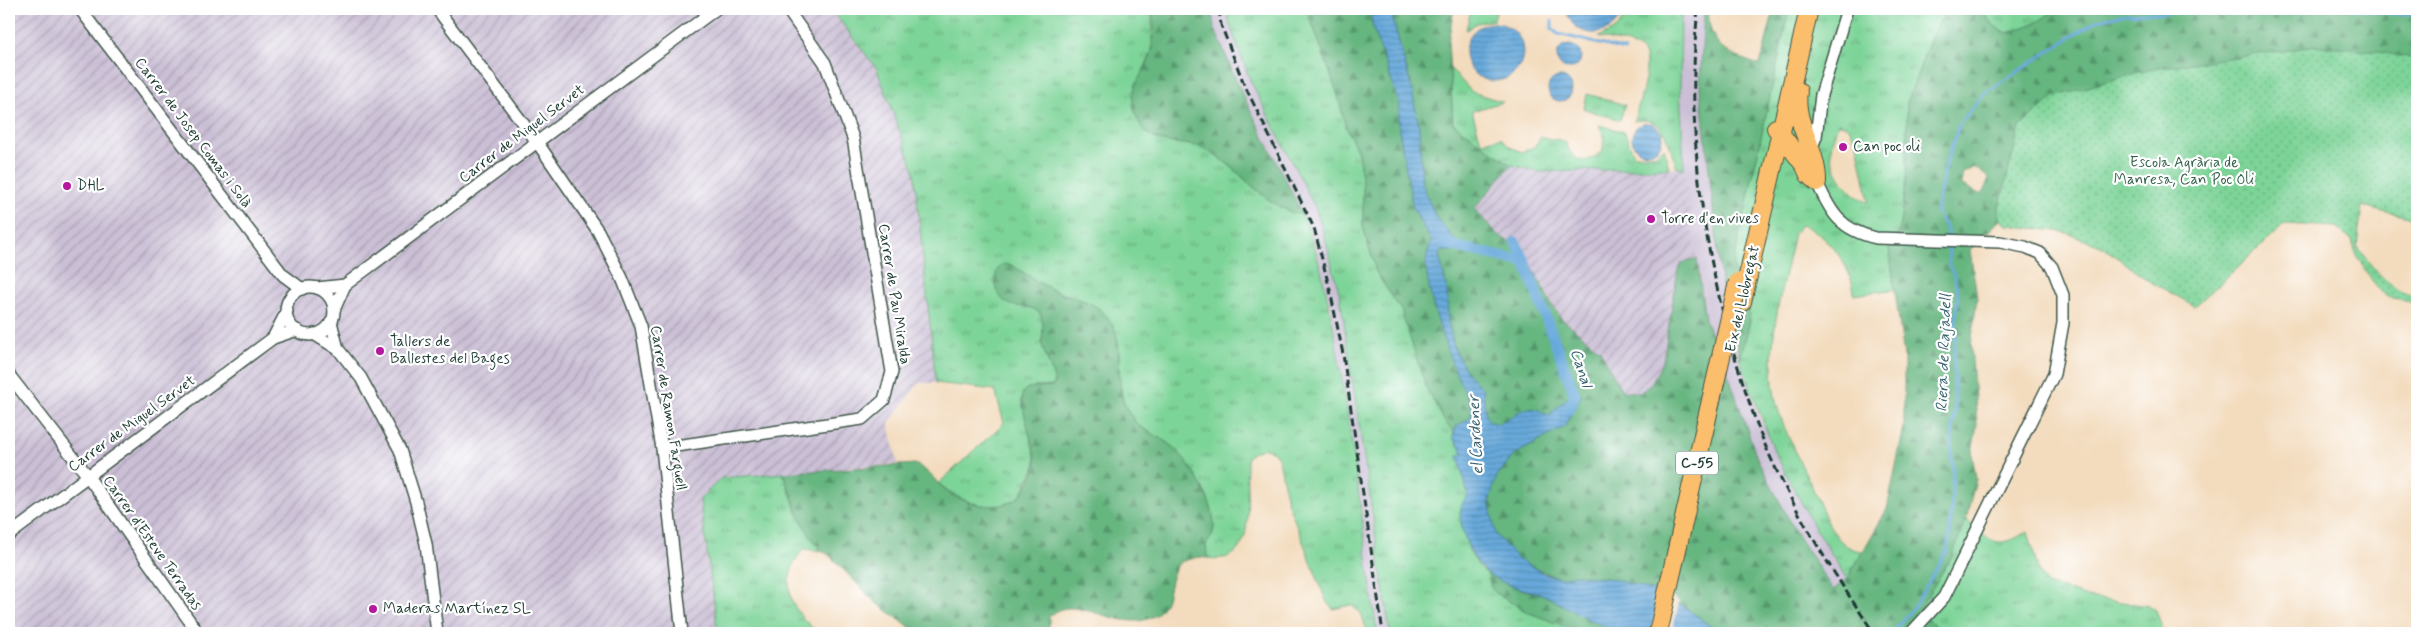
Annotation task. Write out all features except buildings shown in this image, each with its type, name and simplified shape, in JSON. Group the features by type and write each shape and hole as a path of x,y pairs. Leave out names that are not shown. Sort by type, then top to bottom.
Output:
{"highway":[{"name":"Eix del Llobregat","path":"1715,402 1742,302 1789,74 1798,9"},
{"name":"Eix del Llobregat","path":"1789,74 1809,9"},
{"path":"1789,74 1776,128 1813,179"},
{"path":"1789,74 1799,86 1796,100 1798,118 1817,170 1813,179"},
{"path":"1767,174 1773,141 1780,135 1786,132 1809,145"},
{"path":"1767,174 1783,167 1813,179"},
{"name":"Eix del Llobregat","path":"1686,530 1715,402 1738,282 1767,174"},
{"name":"C-55","path":"1658,633 1686,530"},
{"name":"C-55","path":"1666,633 1686,530"}],"street":[{"name":"Carrer de Josep Comas i Solà","path":"80,9 283,275 302,289"},
{"name":"Carrer de Ramon Farguell","path":"437,9 537,142 598,231 622,278 641,326 662,448 682,633"},
{"name":"Carrer de Miguel Servet","path":"333,316 345,285 716,9"},
{"name":"Carrer de Pau Miralda","path":"662,448 862,419 884,400 892,372 853,138 825,63 787,9"},
{"path":"1809,145 1816,137 1821,95 1848,9"},
{"path":"1813,179 1833,214 1848,228 1868,236 1892,239 2000,242 2040,253 2052,267 2063,295 2059,351 2054,374 1944,597 1911,633"},
{"name":"Carrer de Josep Comas i Solà","path":"283,275 291,298"},
{"path":"345,285 302,289 291,298 287,311 290,322 296,330 314,334 338,349 360,378 400,450 416,502 426,544 437,633"},
{"path":"317,288 329,297 338,349"},
{"name":"Carrer de Miguel Servet","path":"273,338 287,311"},
{"path":"314,334 324,330 333,316"},
{"name":"Carrer de Miguel Servet","path":"9,534 273,338 296,330"},
{"name":"Carrer d'Esteve Terradas","path":"9,375 87,475 198,633"}],"shaded area":[{"path":"9,9 831,9 877,69 914,171 936,383 919,383 889,423 898,464 721,478 700,499 718,633 9,633"},
{"path":"1211,9 1227,9 1229,23 1316,209 1325,238 1340,296 1390,633 1377,633 1346,402 1329,301 1314,242 1303,215 1239,87 1214,27"},
{"path":"1681,9 1704,9 1700,88 1721,281 1736,349 1761,420 1815,528 1847,579 1833,590 1797,535 1757,458 1730,379 1705,320 1684,168 1680,87"},
{"path":"1511,165 1541,172 1684,168 1697,259 1682,263 1678,270 1663,361 1653,381 1644,391 1635,394 1622,391 1600,350 1562,319 1551,304 1524,251 1498,235 1474,209"}],"green space":[{"path":"831,9 1152,9 1152,52 1137,84 1171,143 1191,144 1209,151 1223,160 1273,203 1287,211 1303,215 1310,233 1325,287 1336,343 1350,430 1377,633 1368,633 1361,613 1351,605 1333,609 1327,603 1287,501 1279,459 1274,452 1265,448 1248,456 1248,505 1244,538 1237,550 1225,558 1207,558 1206,543 1212,534 1214,522 1206,494 1190,467 1174,448 1137,424 1125,407 1121,394 1117,338 1112,325 1104,313 1099,308 1080,299 1053,290 1011,265 1000,296 1010,303 1030,308 1040,313 1043,324 1042,345 1055,381 1053,386 1034,387 1021,399 1036,461 1035,466 1020,496 1011,503 1002,506 972,503 953,494 939,483 1004,423 995,390 936,383 914,170 877,69"},
{"path":"1152,9 1211,9 1214,27 1239,87 1303,215 1290,211 1266,198 1224,162 1208,151 1200,147 1158,140 1142,128 1135,112 1133,97 1134,90 1152,51 1154,35"},
{"path":"1227,9 1307,9 1337,92 1346,127 1358,152 1363,186 1363,227 1377,274 1401,310 1426,387 1445,422 1454,432 1453,437 1464,454 1459,457 1469,495 1460,511 1462,527 1470,553 1481,569 1488,574 1491,588 1497,594 1527,612 1582,633 1390,633 1340,296 1325,238 1316,209 1250,80 1229,23"},
{"path":"1307,9 1370,9 1373,28 1399,102 1399,130 1413,208 1431,241 1426,263 1463,388 1471,405 1472,416 1456,427 1454,432 1445,422 1426,387 1401,310 1377,274 1363,227 1363,186 1358,152 1346,127 1337,92"},
{"path":"1390,9 1454,9 1448,42 1453,123 1511,165 1474,209 1498,235 1524,251 1551,304 1562,319 1600,350 1622,391 1640,393 1653,381 1663,361 1678,270 1681,263 1697,259 1705,320 1730,379 1757,458 1797,535 1833,590 1847,579 1887,509 1904,427 1904,356 1889,248 1899,232 1907,171 1907,103 1932,35 1947,9 1983,9 1992,24 2008,33 2037,22 2058,9 2417,9 2417,59 2379,52 2318,46 2150,69 2054,97 2020,127 1998,211 2000,220 1970,250 1977,298 1971,346 1977,425 1972,453 1976,479 1966,519 1951,558 1918,611 1942,633 1720,633 1655,591 1604,578 1576,575 1560,578 1526,565 1512,554 1496,535 1491,518 1490,492 1497,476 1514,455 1564,427 1582,395 1568,397 1548,416 1540,411 1528,408 1498,424 1491,422 1485,417 1483,389 1468,374 1455,351 1448,321 1447,290 1439,255 1441,251 1452,251 1457,245 1456,241 1436,218 1422,183 1419,127 1411,86","holes":["1974,167 1989,178 1982,195 1962,185 1962,174"]},
{"path":"1471,9 1497,9 1494,20 1477,23 1466,30"},
{"path":"1628,9 1681,9 1680,87 1684,168 1677,168 1668,141 1659,126 1645,120 1634,121 1646,72 1644,54 1640,49 1631,45 1598,37 1617,27 1624,19"},
{"path":"1704,9 1709,9 1711,32 1722,47 1739,58 1760,65 1774,9 1789,9 1733,266 1742,289 1750,320 1740,360 1721,281 1700,88"},
{"path":"1789,9 1947,9 1932,35 1907,103 1907,171 1899,232 1889,248 1895,289 1854,295 1849,274 1837,252 1820,235 1801,225 1794,233 1777,312 1772,353 1772,372 1777,404 1793,446 1829,525 1846,545 1863,551 1847,579 1815,528 1775,453 1740,360 1750,320 1733,266","holes":["1838,123 1849,127 1857,144 1869,202 1862,200 1849,189 1834,166 1831,151"]},
{"path":"1983,9 2058,9 2037,22 2008,33 1992,24"},
{"name":"Escola Agrària de Manresa, Can Poc Oli","path":"2318,46 2379,52 2417,59 2417,219 2362,206 2357,246 2369,263 2390,283 2398,289 2417,297 2417,304 2387,295 2376,286 2356,254 2352,240 2336,227 2285,224 2195,306 2147,280 2103,247 2064,232 2007,225 2000,220 1998,212 2020,127 2054,97 2150,69"},
{"path":"1450,68 1472,92 1503,102 1472,111 1481,142 1501,138 1510,147 1522,152 1534,147 1541,137 1565,141 1572,155 1585,160 1597,156 1603,151 1604,136 1599,125 1624,132 1634,155 1655,155 1664,148 1669,168 1541,172 1511,165 1453,123"},
{"path":"1587,94 1625,105 1620,120 1584,109"},
{"path":"1004,264 1011,265 1053,290 1093,305 1104,313 1112,325 1117,338 1120,380 1126,407 1138,424 1169,444 1182,456 1206,494 1214,522 1212,534 1206,543 1207,558 1198,557 1180,562 1173,574 1164,606 1150,618 1139,621 1127,621 1090,611 1067,608 1049,616 1049,633 918,633 875,602 821,549 807,530 796,506 783,473 915,464 925,470 950,493 958,498 978,504 988,506 1008,503 1016,499 1023,492 1034,472 1036,460 1023,409 1022,394 1027,388 1053,386 1055,381 1042,345 1043,324 1040,313 1032,308 1009,304 1004,301 997,291 996,272"},
{"path":"783,473 797,513 821,551 804,549 791,570 789,587 790,595 797,610 818,633 718,633 700,499 721,478"},
{"path":"1966,519 1981,533 1994,541 2009,541 2028,531 2039,572 2047,584 2087,597 2149,606 2156,610 2164,633 1942,633 1918,611 1951,558"},
{"path":"1488,574 1513,587 1546,596 1617,630 1641,633 1582,633 1527,612 1497,594 1491,588"}],"water":[{"name":"el Cardener","path":"1370,9 1390,9 1411,86 1419,127 1422,183 1436,218 1456,241 1456,249 1441,251 1439,255 1447,290 1448,321 1455,351 1468,374 1483,389 1486,417 1491,422 1498,424 1528,408 1540,411 1548,416 1568,397 1582,394 1564,427 1514,455 1497,476 1489,501 1496,535 1518,559 1543,573 1560,578 1576,575 1613,579 1655,591 1683,606 1720,633 1643,633 1609,628 1546,596 1495,578 1481,567 1471,552 1460,518 1462,504 1468,495 1458,456 1464,453 1453,437 1456,427 1472,416 1472,411 1438,323 1427,276 1427,255 1431,241 1413,208 1399,130 1399,102 1373,28"},
{"path":"1566,9 1624,9 1612,27 1594,33 1585,32 1577,27 1570,20"},
{"path":"1488,23 1500,23 1515,31 1523,46 1523,58 1515,73 1500,81 1488,81 1473,73 1465,58 1465,46 1473,31"},
{"path":"1569,45 1574,46 1580,52 1580,62 1574,68 1569,69 1564,68 1558,62 1557,57 1558,52 1564,46"},
{"path":"1560,77 1565,78 1571,84 1571,94 1565,100 1560,101 1555,100 1549,94 1548,89 1549,84 1555,78"},
{"path":"1647,123 1658,127 1662,138 1658,149 1647,153 1636,149 1632,138 1636,127"}],"pier":[{"path":"1661,591 1679,601 1672,633 1651,633"}],"waterway":[{"name":"Riera de Rajadell","path":"1891,633 1914,607 1947,551 1950,531 1953,471 1951,446 1955,410 1954,360 1958,288 1949,262 1948,232 1936,211 1947,161 1959,125 1985,93 2097,20 2126,14 2284,9"},
{"name":"Riera de Rajadell","path":"2353,9 2405,15 2417,13"},
{"path":"1552,21 1552,29 1558,34 1625,50"},
{"name":"Canal","path":"1444,242 1524,262"},
{"name":"Canal","path":"1515,242 1523,257 1575,395 1569,409"}],"railway":[{"path":"1219,9 1221,25 1244,84 1314,228 1330,290 1343,354 1383,633"},
{"path":"1698,9 1694,99 1700,188 1706,233 1715,277 1737,364 1769,455 1786,489 1847,593 1874,633"}],"place":[{"name":"Can poc oli","path":"1843,147"},
{"name":"DHL","path":"67,186"},
{"name":"Torre d'en vives","path":"1651,219"},
{"name":"Tallers de Ballestes del Bages","path":"380,351"},
{"name":"Maderas Martínez SL","path":"373,609"}]}
